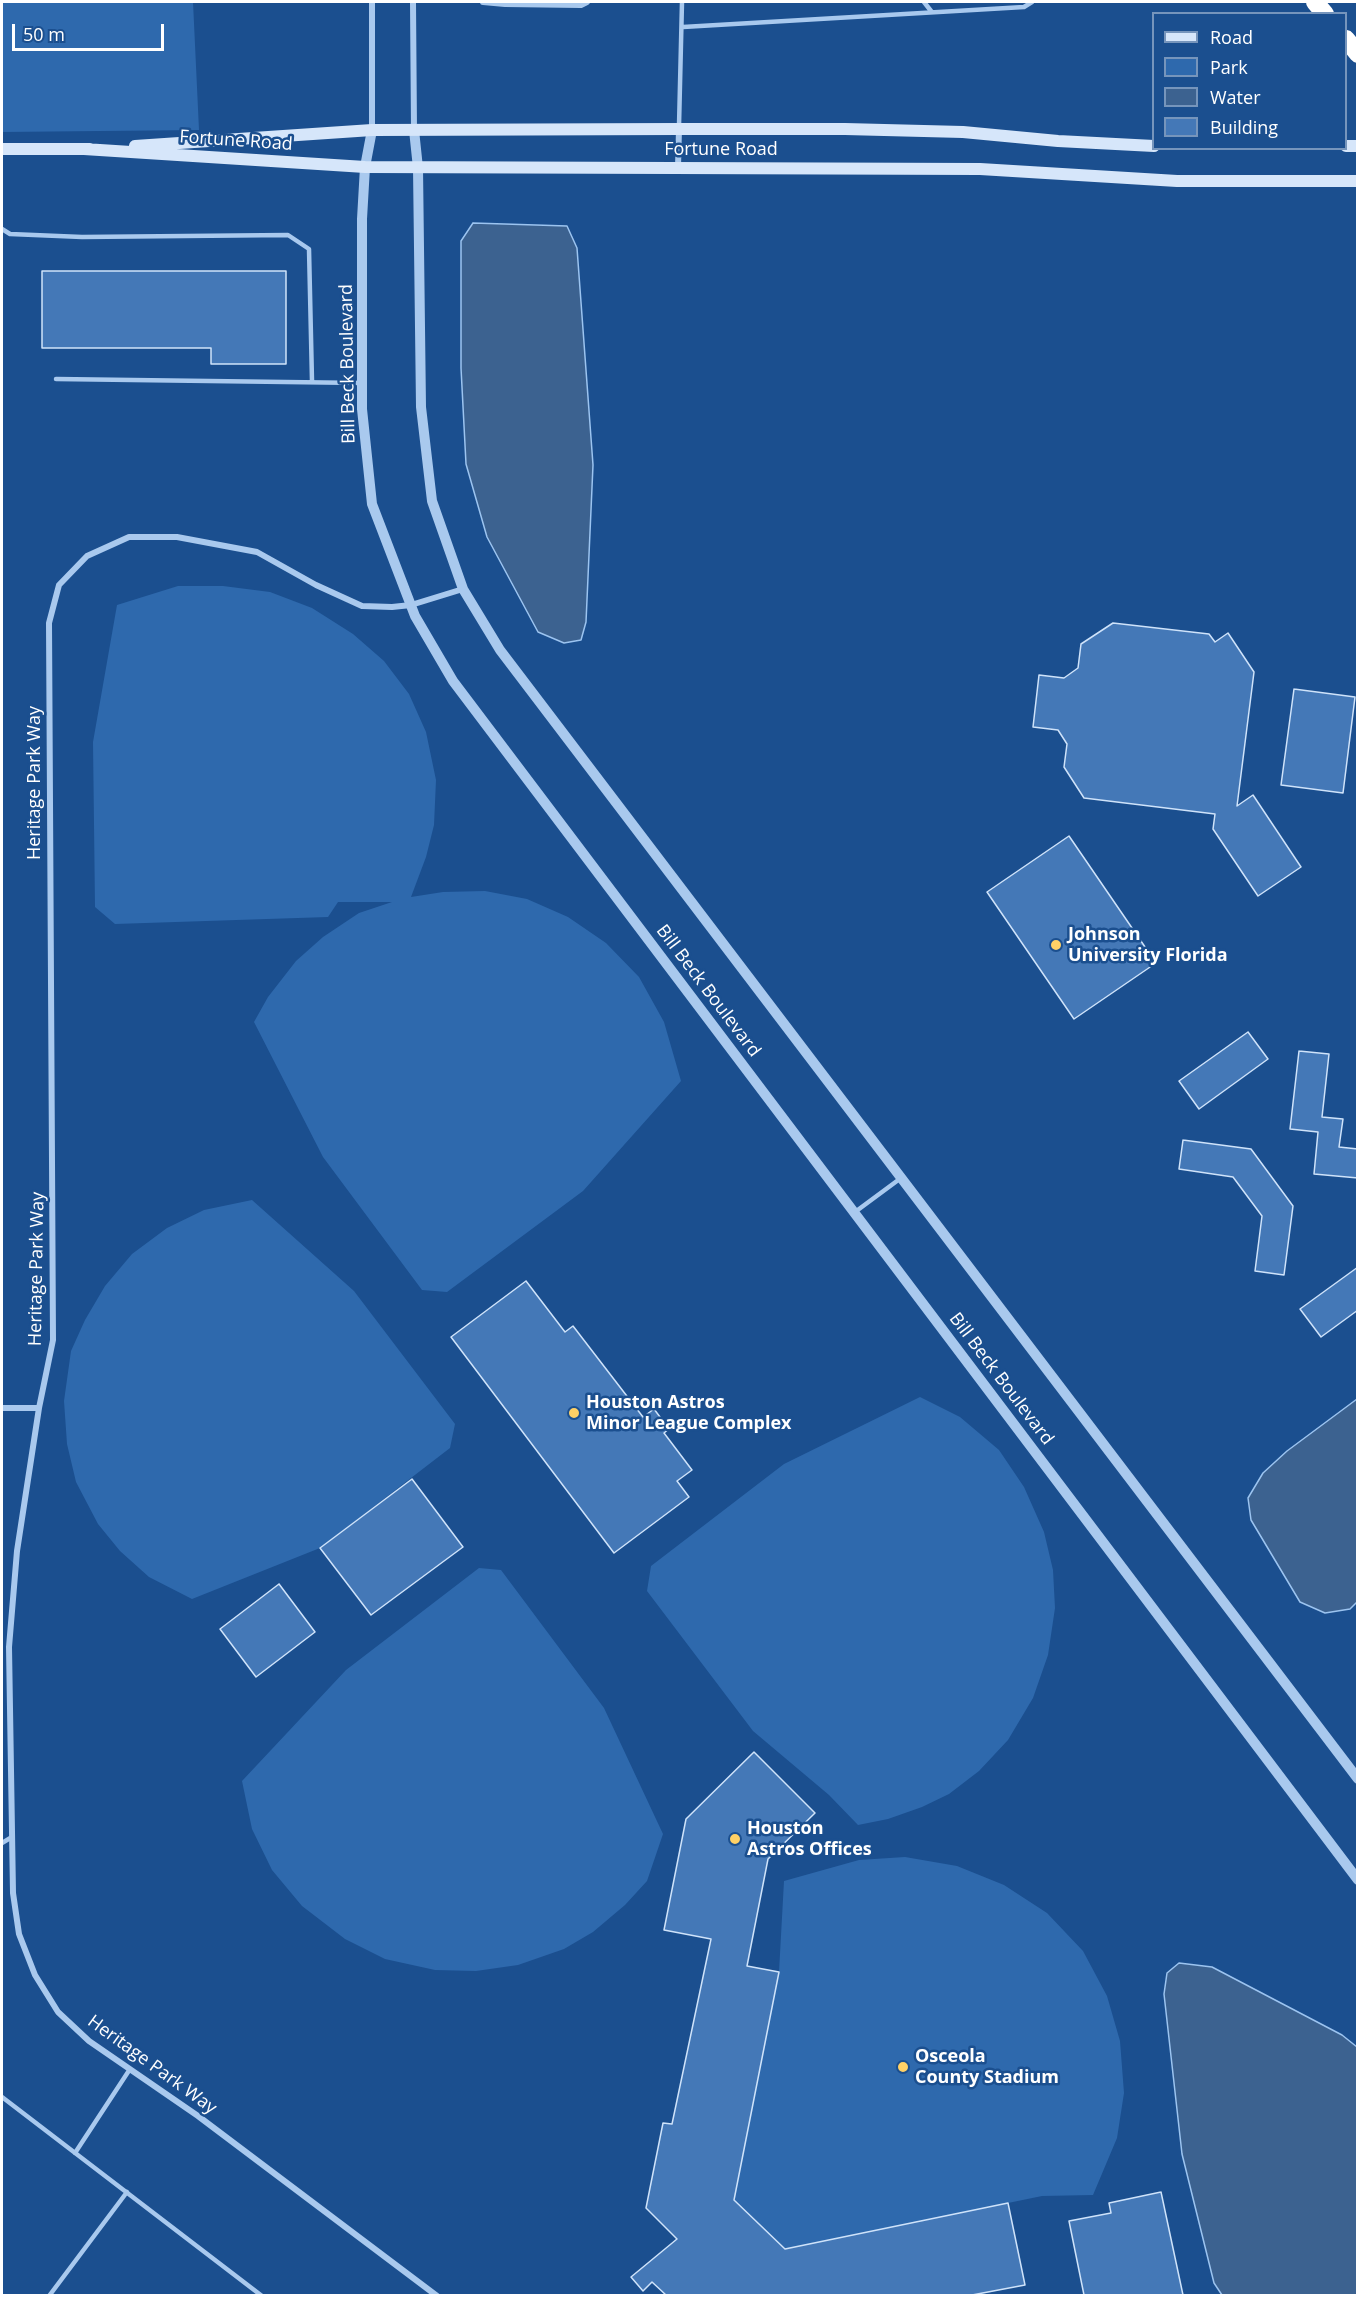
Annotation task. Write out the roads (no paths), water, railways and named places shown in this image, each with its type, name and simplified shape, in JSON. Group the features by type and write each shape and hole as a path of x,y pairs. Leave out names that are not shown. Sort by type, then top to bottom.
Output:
{"highway":[{"path":"1347,40 1358,54"}],"main road":[{"name":"Fortune Road","path":"84,149 372,130 679,129 963,132 1058,141 1152,146"},
{"name":"Fortune Road","path":"2,149 84,149 365,167 980,169 1177,181 1358,181"}],"street":[{"name":"Bill Beck Boulevard","path":"372,2 372,130 365,167 362,219 362,409 372,504 411,605 453,681 1358,1880"},
{"path":"412,2 414,130 418,168 421,396 432,501 463,589 500,650 1358,1779"},
{"path":"483,2 581,5 587,2"},
{"path":"678,167 679,129"},
{"name":"Heritage Park Way","path":"437,2295 198,2116 89,2041 58,2012 34,1976 19,1934 13,1893 9,1647 17,1551 39,1408 53,1340 49,623 59,585 87,556 129,537 177,537 257,552 316,585 362,606 411,605 463,589"},
{"path":"2,1408 39,1408"}],"lane":[{"path":"679,129 682,2"},
{"path":"924,2 931,11"},
{"path":"683,27 1024,7 1032,2"},
{"path":"2,229 10,234 82,237 288,235 309,249 312,381"},
{"path":"56,379 362,383"},
{"path":"854,1213 901,1178"},
{"path":"2,1843 12,1837"},
{"path":"75,2153 130,2069"},
{"path":"2,2097 262,2295"},
{"path":"49,2295 127,2192"}],"water":[{"path":"473,223 567,226 577,248 593,465 586,622 581,640 564,643 538,632 487,537 466,464 461,368 461,241"},
{"path":"1357,1399 1357,1602 1350,1609 1325,1613 1300,1602 1251,1520 1248,1498 1263,1473 1287,1451"},
{"path":"1179,1963 1212,1967 1342,2035 1357,2047 1357,2295 1222,2295 1214,2283 1182,2154 1164,1994 1167,1973"}],"place":[{"name":"Johnson University Florida","path":"1056,945"},
{"name":"Houston Astros Minor League Complex","path":"574,1413"},
{"name":"Houston Astros Offices","path":"735,1839"},
{"name":"Osceola County Stadium","path":"903,2067"}]}
